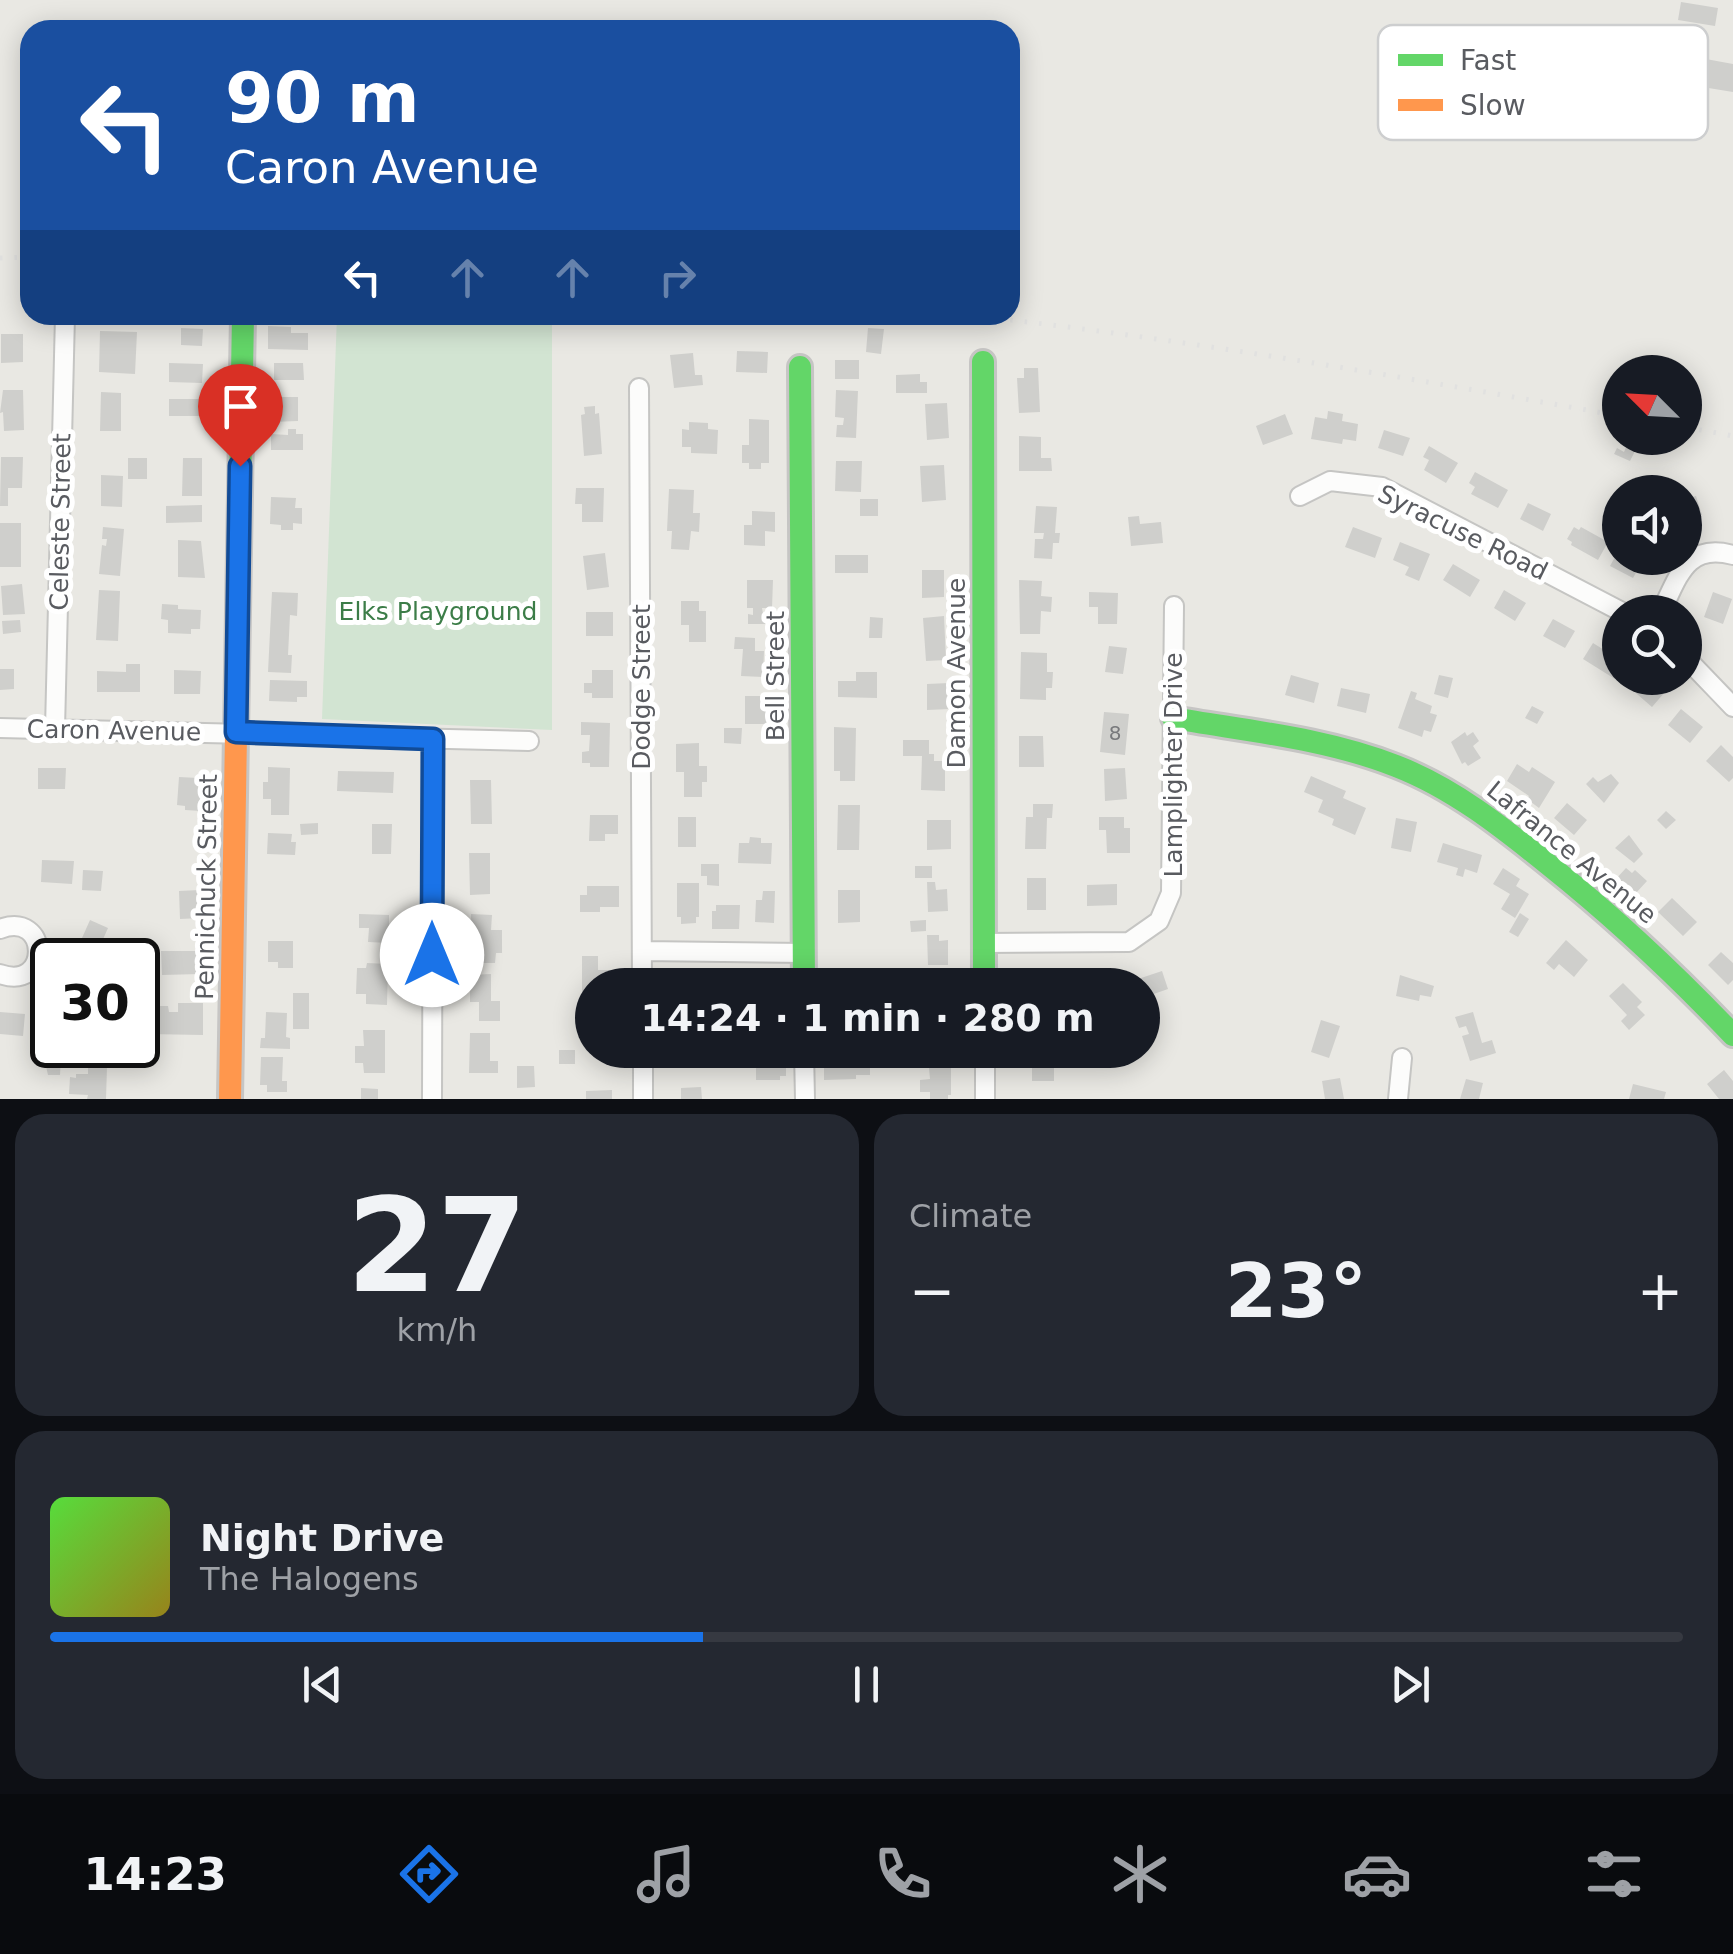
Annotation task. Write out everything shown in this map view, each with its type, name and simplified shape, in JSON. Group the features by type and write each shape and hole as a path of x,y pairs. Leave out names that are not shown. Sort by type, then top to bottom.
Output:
{"street":[{"name":"Celeste Street","path":"56,729 66,325"},
{"name":"Pennichuck Street","path":"230,1099 243,325"},
{"name":"Damon Avenue","path":"983,362 984,968"},
{"name":"Bell Street","path":"800,367 804,968"},
{"name":"Dodge Street","path":"640,388 642,968"},
{"name":"Syracuse Road","path":"1300,496 1330,482 1382,486 1602,602"},
{"path":"1670,595 1686,564 1701,553 1718,551 1733,556"},
{"name":"Lamplighter Drive","path":"984,943 1129,942 1158,921 1172,893 1174,606"},
{"path":"1702,675 1733,707"},
{"name":"Lafrance Avenue","path":"1173,718 1361,755 1396,766 1462,799 1594,901 1666,964 1733,1034"},
{"name":"Caron Avenue","path":"0,728 529,741"},
{"path":"432,1099 433,739"},
{"path":"0,929 14,925 29,931 38,953 37,961 26,974 0,974"},
{"path":"642,951 804,953"},
{"path":"1398,1099 1402,1058"},
{"path":"643,1068 643,1099"},
{"path":"804,1068 805,1099"},
{"path":"985,1068 985,1099"}],"green space":[{"name":"Elks Playground","path":"337,325 552,325 552,730 322,719"}],"building":[{"path":"1681,2 1718,8 1715,26 1678,20"},
{"path":"1708,59 1733,64 1733,92 1708,88"},
{"path":"268,326 308,333 308,350 268,349"},
{"path":"181,328 203,329 202,346 181,345"},
{"path":"868,328 884,329 881,354 866,352"},
{"path":"100,331 137,332 135,374 99,372"},
{"path":"1,334 23,334 23,362 1,363"},
{"path":"737,351 768,352 767,373 736,372"},
{"path":"693,353 695,375 702,375 703,385 674,388 670,355"},
{"path":"835,360 859,360 859,379 835,379"},
{"path":"169,363 203,364 202,383 169,382"},
{"path":"274,363 303,363 304,380 274,380"},
{"path":"1024,368 1038,368 1040,412 1019,413 1017,378 1024,378"},
{"path":"920,374 920,382 927,382 927,393 896,393 896,375"},
{"path":"3,390 23,390 24,430 4,431 3,412 0,413"},
{"path":"836,390 858,391 856,438 836,437 837,425 843,425 844,418 835,417"},
{"path":"101,392 121,393 121,431 100,431"},
{"path":"272,397 298,397 298,421 272,422"},
{"path":"169,399 203,399 203,416 169,416"},
{"path":"947,403 949,438 927,440 925,404"},
{"path":"595,406 602,454 584,456 581,415 585,414 584,407"},
{"path":"1328,411 1343,414 1342,421 1358,424 1356,441 1343,439 1342,444 1311,439 1315,417 1327,419"},
{"path":"1285,414 1293,434 1263,445 1256,426"},
{"path":"749,419 769,420 769,463 761,463 761,469 749,469 749,463 742,463 742,445 749,445"},
{"path":"689,422 708,423 708,429 718,430 717,454 691,453 691,447 682,447 682,429 689,430"},
{"path":"288,429 303,434 303,450 271,450 271,434 288,435"},
{"path":"1384,430 1410,438 1403,456 1378,448"},
{"path":"1019,436 1041,437 1041,458 1051,458 1052,471 1019,471"},
{"path":"1429,446 1458,463 1446,483 1424,470 1429,460 1423,457"},
{"path":"1,457 23,457 22,488 8,488 8,506 0,506"},
{"path":"128,458 147,458 147,479 128,479"},
{"path":"183,458 202,458 202,496 182,496"},
{"path":"836,461 862,461 861,492 835,491"},
{"path":"944,465 946,500 922,502 920,466"},
{"path":"1475,472 1508,490 1498,508 1471,494 1475,487 1469,483"},
{"path":"101,475 123,476 122,507 101,506"},
{"path":"576,488 604,488 603,522 582,522 582,504 575,504"},
{"path":"669,489 694,490 693,513 700,513 699,532 691,531 689,550 671,549 672,531 667,531"},
{"path":"271,497 296,498 295,508 302,508 302,524 293,523 293,530 281,530 281,525 270,524"},
{"path":"860,499 878,499 878,516 860,516"},
{"path":"1528,503 1551,514 1543,531 1520,519"},
{"path":"202,505 202,522 166,523 166,506"},
{"path":"1036,506 1057,507 1055,533 1060,533 1059,543 1053,543 1052,559 1034,558 1035,539 1043,539 1044,533 1034,533"},
{"path":"752,511 775,512 775,532 765,531 765,546 744,545 744,525 752,525"},
{"path":"1139,516 1140,524 1161,522 1163,543 1131,546 1128,517"},
{"path":"0,523 21,523 21,567 0,567"},
{"path":"103,527 124,529 120,576 99,574 102,545 106,546 107,539 102,539"},
{"path":"1353,527 1382,538 1375,558 1345,547"},
{"path":"1574,527 1581,527 1602,539 1602,553 1598,560 1567,539"},
{"path":"178,540 201,541 205,578 178,577"},
{"path":"1400,542 1430,554 1419,581 1405,575 1409,567 1393,560"},
{"path":"605,553 609,587 587,590 583,556"},
{"path":"835,555 868,555 868,573 835,573"},
{"path":"1453,564 1480,580 1470,597 1443,580"},
{"path":"922,570 944,570 944,597 922,598"},
{"path":"747,580 773,580 772,608 762,608 765,624 748,624 753,608 747,608"},
{"path":"1019,580 1042,581 1041,596 1052,597 1051,612 1041,611 1040,634 1020,634"},
{"path":"22,584 25,614 3,615 1,586"},
{"path":"99,590 120,591 118,641 96,640"},
{"path":"1504,590 1526,603 1515,621 1494,608"},
{"path":"272,592 298,593 297,616 290,615 291,673 268,672"},
{"path":"1089,592 1118,593 1117,624 1098,624 1098,607 1089,607"},
{"path":"1713,592 1732,599 1723,624 1704,617"},
{"path":"681,601 699,601 699,611 706,611 706,642 689,642 689,625 681,625"},
{"path":"162,604 201,610 200,629 191,629 191,634 168,633 168,620 161,619"},
{"path":"586,612 613,612 613,636 586,636"},
{"path":"944,616 946,660 926,661 923,618"},
{"path":"870,617 883,618 882,638 869,638"},
{"path":"1553,619 1575,631 1565,648 1543,636"},
{"path":"20,620 21,632 3,634 2,621"},
{"path":"735,637 755,638 755,651 764,651 763,677 741,676 743,649 734,649"},
{"path":"1593,643 1602,649 1602,671 1583,659"},
{"path":"1109,646 1127,648 1123,674 1105,672"},
{"path":"1021,652 1047,653 1047,672 1053,672 1046,700 1020,699"},
{"path":"126,664 140,664 140,692 97,692 97,671 126,672"},
{"path":"0,669 14,669 14,689 0,690"},
{"path":"174,670 201,671 200,694 174,694"},
{"path":"592,670 613,670 613,698 592,698 592,693 584,693 584,683 592,683"},
{"path":"856,672 877,672 877,698 838,697 838,681 856,681"},
{"path":"1291,675 1319,683 1314,703 1285,695"},
{"path":"1439,675 1453,678 1448,698 1434,694"},
{"path":"270,680 307,681 307,697 297,697 297,702 269,701"},
{"path":"949,683 950,709 927,710 927,684"},
{"path":"1341,688 1370,694 1366,713 1337,706"},
{"path":"1411,691 1417,693 1415,699 1432,706 1430,713 1437,715 1431,732 1424,730 1422,737 1398,728"},
{"path":"1638,695 1662,695 1652,707"},
{"path":"745,696 767,696 767,724 745,724"},
{"path":"1532,706 1544,712 1537,724 1525,718"},
{"path":"1681,709 1703,727 1690,743 1668,725"},
{"path":"1104,712 1129,714 1125,755 1100,752"},
{"path":"581,722 610,723 609,767 582,763 582,752 589,751 590,735 581,735"},
{"path":"834,727 856,728 855,781 840,781 840,771 834,771"},
{"path":"724,728 742,728 741,744 724,743"},
{"path":"1465,732 1467,736 1473,732 1479,741 1473,746 1481,758 1468,766 1462,764 1451,742"},
{"path":"1019,736 1043,736 1044,767 1019,767"},
{"path":"903,740 929,740 929,754 934,754 934,761 945,761 945,791 921,790 922,756 903,756"},
{"path":"699,743 699,766 707,766 707,782 702,782 702,797 684,797 684,772 676,772 676,744"},
{"path":"1721,745 1733,757 1733,778 1729,782 1706,761"},
{"path":"1517,764 1529,772 1532,767 1555,782 1539,808 1507,781"},
{"path":"268,767 290,768 289,815 271,815 271,799 263,799"},
{"path":"38,768 66,768 65,789 38,789"},
{"path":"1125,768 1127,799 1105,801 1104,769"},
{"path":"338,771 394,772 393,793 337,791"},
{"path":"1611,774 1619,783 1604,803 1586,784 1593,777 1598,782"},
{"path":"1311,776 1346,791 1343,798 1366,808 1355,835 1332,825 1334,819 1318,812 1323,800 1304,792"},
{"path":"179,777 198,778 198,788 202,788 201,811 177,805"},
{"path":"470,780 491,780 492,824 471,824"},
{"path":"1567,803 1587,820 1574,835 1554,818"},
{"path":"1033,804 1053,804 1052,818 1047,818 1046,849 1025,849 1026,817 1033,817"},
{"path":"838,805 860,805 859,850 837,850"},
{"path":"1666,811 1676,820 1666,829 1657,820"},
{"path":"590,815 618,815 618,834 605,834 605,841 589,841"},
{"path":"678,817 696,817 696,847 678,847"},
{"path":"1099,817 1124,817 1124,828 1130,828 1130,853 1107,853 1106,830 1099,830"},
{"path":"1396,818 1417,822 1411,852 1391,848"},
{"path":"927,820 951,820 951,849 927,850"},
{"path":"318,823 318,834 301,835 300,824"},
{"path":"372,824 392,824 391,854 372,854"},
{"path":"268,833 292,834 295,855 267,854"},
{"path":"1629,835 1643,854 1634,863 1615,848"},
{"path":"750,837 772,843 771,864 738,863 739,843 749,843"},
{"path":"1443,843 1482,855 1477,873 1465,869 1463,877 1456,875 1458,868 1437,862"},
{"path":"469,853 490,853 490,894 470,895"},
{"path":"42,860 74,861 72,884 41,882"},
{"path":"701,864 719,864 719,886 707,885 707,876 701,876"},
{"path":"915,866 932,866 932,878 915,878"},
{"path":"1503,868 1520,879 1516,886 1529,894 1515,918 1501,909 1510,894 1493,884"},
{"path":"1626,868 1632,873 1635,870 1647,881 1636,893 1631,888 1628,892 1615,880"},
{"path":"83,870 103,871 101,891 82,890"},
{"path":"1027,878 1046,878 1046,910 1027,910"},
{"path":"927,882 935,882 936,890 947,889 948,911 928,912"},
{"path":"677,883 699,883 696,923 681,924 681,917 677,917"},
{"path":"1117,884 1117,905 1087,906 1087,885"},
{"path":"587,886 619,886 619,907 580,912 580,895 587,895"},
{"path":"200,890 201,918 180,919 179,891"},
{"path":"838,890 860,890 860,922 838,923"},
{"path":"763,891 775,891 774,923 755,922 756,900 762,900"},
{"path":"1672,898 1697,922 1683,936 1658,912"},
{"path":"716,905 740,905 739,929 712,929"},
{"path":"1520,913 1529,919 1518,937 1509,932"},
{"path":"359,914 389,915 389,943 368,942 369,928 359,928"},
{"path":"471,914 492,915 491,930 502,930 502,953 496,953 495,963 477,963 477,945 470,944"},
{"path":"90,920 108,928 104,938 82,938"},
{"path":"926,920 926,931 911,932 910,921"},
{"path":"927,935 939,935 939,941 948,940 948,965 928,965"},
{"path":"1566,940 1588,960 1574,977 1559,964 1554,970 1546,963"},
{"path":"268,941 293,941 293,968 278,968 278,962 268,962"},
{"path":"161,951 199,951 200,974 162,975"},
{"path":"1721,952 1733,963 1733,980 1728,985 1708,965"},
{"path":"582,956 598,956 598,968 582,968"},
{"path":"367,963 388,964 387,1005 366,1004 366,994 356,994 357,968 366,968"},
{"path":"1160,972 1168,989 1160,992"},
{"path":"491,974 491,1001 500,1001 500,1021 479,1021 479,1002 470,1002 470,975"},
{"path":"1400,975 1434,986 1431,997 1420,995 1419,1001 1396,996"},
{"path":"1623,983 1642,1002 1637,1007 1645,1015 1629,1030 1621,1021 1627,1015 1609,996"},
{"path":"293,993 309,993 309,1029 293,1029"},
{"path":"178,1003 203,1003 203,1035 160,1034 160,1006 178,1012"},
{"path":"0,1012 25,1014 23,1036 0,1034"},
{"path":"266,1012 287,1013 290,1049 260,1048 261,1038 265,1038"},
{"path":"1473,1012 1482,1043 1492,1040 1496,1053 1470,1061 1462,1036 1469,1034 1466,1026 1459,1028 1455,1017"},
{"path":"1321,1020 1340,1026 1329,1058 1311,1052"},
{"path":"363,1030 385,1030 385,1073 364,1073 363,1063 355,1063 355,1046 364,1046"},
{"path":"470,1033 490,1033 490,1061 498,1061 498,1073 469,1073"},
{"path":"559,1050 575,1050 575,1064 559,1064"},
{"path":"261,1057 283,1057 282,1081 287,1081 287,1092 267,1092 267,1085 260,1085"},
{"path":"517,1066 534,1066 535,1087 517,1088"},
{"path":"46,1068 60,1068 60,1075 48,1075"},
{"path":"88,1068 107,1068 106,1099 69,1094 70,1077 88,1074"},
{"path":"756,1068 786,1068 786,1076 780,1076 780,1080 756,1080"},
{"path":"824,1068 870,1068 870,1075 856,1075 856,1079 824,1080"},
{"path":"929,1068 951,1068 948,1099 930,1099 930,1092 920,1092 920,1080 930,1079"},
{"path":"1032,1068 1054,1068 1054,1081 1032,1081"},
{"path":"1724,1070 1733,1081 1733,1099 1719,1099 1707,1084"},
{"path":"1340,1078 1344,1099 1325,1099 1322,1081"},
{"path":"1466,1079 1483,1083 1479,1099 1460,1099"},
{"path":"1633,1084 1666,1092 1664,1099 1629,1099"},
{"path":"701,1087 702,1099 681,1099 681,1088"},
{"path":"361,1088 378,1089 378,1099 361,1099"},
{"path":"612,1090 612,1099 586,1099 586,1091"}],"railway":[{"path":"0,258 20,257"},
{"path":"1020,321 1213,347 1602,413"},
{"path":"1702,430 1733,436"}],"traffic: fast":[{"path":"239,551 243,325"},
{"path":"983,362 984,968"},
{"path":"800,367 804,968"},
{"path":"1173,718 1342,749 1396,766 1437,785 1495,823 1573,885 1644,947 1733,1035"}],"traffic: slow":[{"path":"230,1099 239,551"}],"route":[{"path":"240,466 236,732 433,739 432,955"}]}
